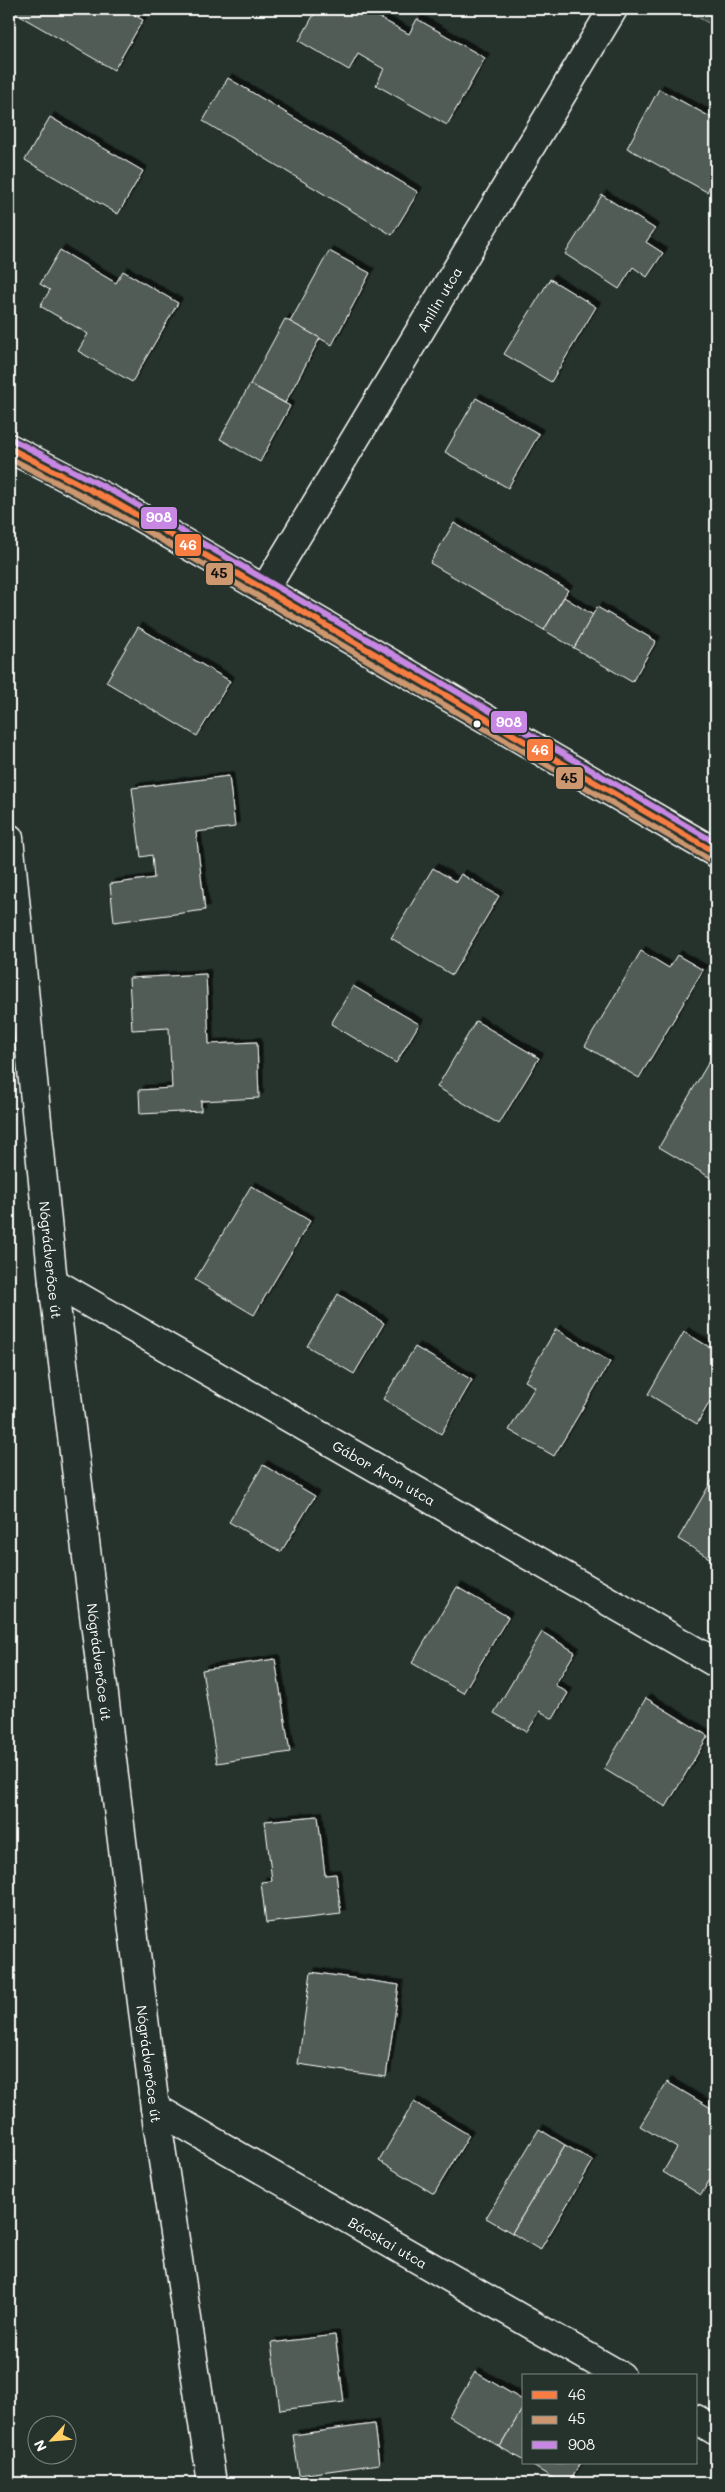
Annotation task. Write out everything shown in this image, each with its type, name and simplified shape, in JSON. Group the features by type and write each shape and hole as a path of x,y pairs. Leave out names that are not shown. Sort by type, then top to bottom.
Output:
{"street":[{"name":"Anilin utca","path":"265,589 612,9"},
{"path":"9,448 116,503 716,852"},
{"name":"Nógrádverőce út","path":"9,838 53,1282 155,2108 212,2483"},
{"name":"Gábor Áron utca","path":"53,1282 716,1663"},
{"name":"Bácskai utca","path":"155,2108 618,2374"},
{"path":"698,2420 716,2431"}],"shaded area":[{"path":"683,9 716,9 716,27"}],"building":[{"path":"15,9 138,9 134,15 143,20 114,70 13,12"},
{"path":"317,9 382,9 378,17 409,34 417,19 485,58 447,125 376,85 384,69 358,54 349,70 299,41"},
{"path":"228,78 418,192 392,235 203,121"},
{"path":"659,89 716,120 716,174 707,192 627,148"},
{"path":"50,117 143,171 118,214 25,160"},
{"path":"602,195 655,229 646,242 663,253 647,277 633,267 619,289 565,254"},
{"path":"60,250 116,283 123,271 178,303 132,382 78,351 88,334 40,306 50,290 40,284"},
{"path":"329,251 370,273 332,345 290,322"},
{"path":"550,279 596,307 551,382 504,354"},
{"path":"285,319 320,338 285,403 250,384"},
{"path":"250,384 290,406 260,462 220,439"},
{"path":"476,398 539,434 508,488 445,452"},
{"path":"454,523 568,590 544,630 430,563"},
{"path":"564,597 593,615 574,648 544,630"},
{"path":"597,607 656,641 632,682 574,648"},
{"path":"138,627 230,681 197,736 106,682"},
{"path":"229,776 235,827 196,832 205,910 114,922 110,884 154,878 152,855 141,857 132,788"},
{"path":"433,868 456,882 461,874 499,896 452,975 391,938"},
{"path":"641,951 669,968 677,955 703,970 639,1078 585,1046"},
{"path":"206,974 209,1044 257,1042 259,1098 201,1101 201,1111 140,1114 139,1090 172,1088 169,1028 132,1030 129,978"},
{"path":"353,986 419,1024 396,1063 331,1024"},
{"path":"476,1021 539,1058 499,1124 437,1087"},
{"path":"713,1055 716,1057 716,1181 659,1147"},
{"path":"251,1186 310,1221 254,1315 195,1280"},
{"path":"338,1294 384,1323 354,1374 307,1346"},
{"path":"556,1329 610,1362 554,1456 509,1430 535,1387 525,1381"},
{"path":"684,1332 716,1351 716,1391 697,1424 648,1394"},
{"path":"415,1347 472,1380 441,1434 383,1399"},
{"path":"263,1465 315,1496 281,1552 229,1522"},
{"path":"714,1477 716,1479 716,1562 678,1539"},
{"path":"457,1587 508,1617 463,1693 412,1663"},
{"path":"542,1632 575,1652 555,1685 568,1693 553,1719 540,1711 527,1732 494,1713"},
{"path":"275,1659 290,1752 217,1763 202,1670"},
{"path":"646,1698 708,1736 666,1807 604,1769"},
{"path":"318,1816 325,1875 336,1874 341,1914 266,1923 261,1882 272,1881 265,1821"},
{"path":"311,1972 399,1985 386,2077 298,2064"},
{"path":"667,2082 716,2111 716,2169 701,2195 663,2172 677,2148 640,2126"},
{"path":"414,2102 469,2135 434,2194 379,2161"},
{"path":"539,2129 565,2145 512,2233 486,2218"},
{"path":"565,2145 593,2161 540,2250 512,2233"},
{"path":"335,2335 344,2402 280,2410 271,2343"},
{"path":"475,2372 522,2400 522,2409 500,2447 449,2416"},
{"path":"522,2409 522,2460 500,2447"},
{"path":"374,2424 379,2464 299,2475 293,2435"},
{"path":"530,2464 580,2464 569,2483 561,2483"}],"transit line":[{"name":"908","path":"13,440 120,495 716,843"},
{"name":"46","path":"9,448 116,503 716,853"},
{"name":"45","path":"9,458 112,511 712,861"}]}
